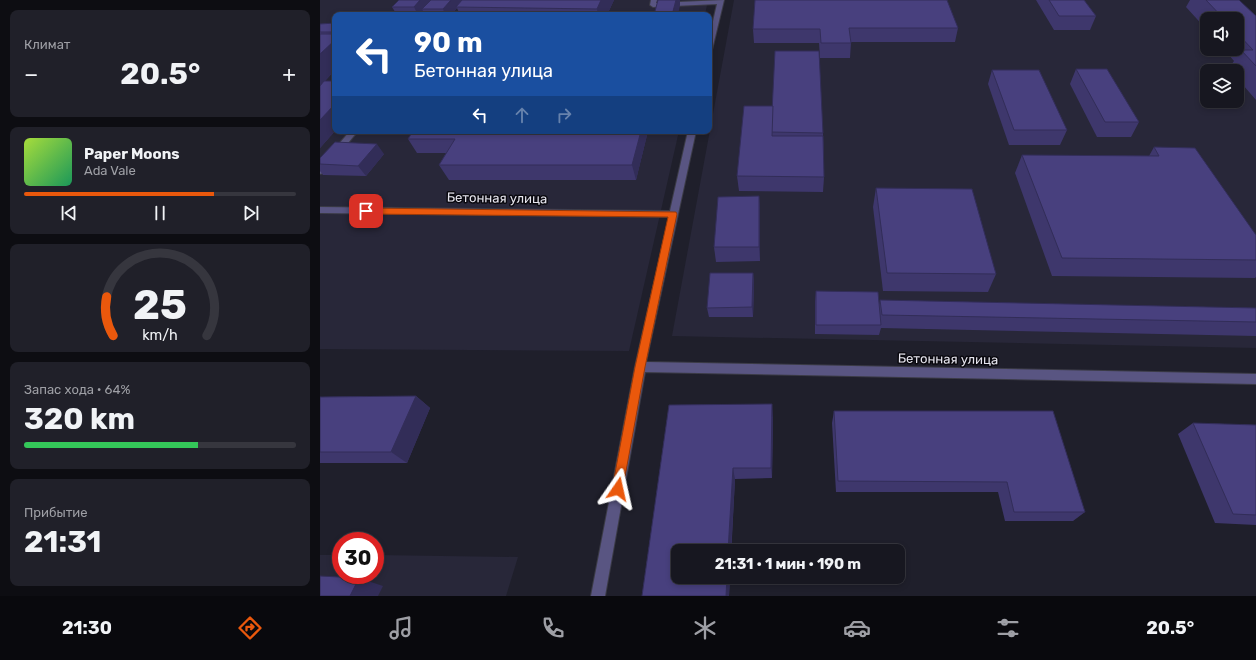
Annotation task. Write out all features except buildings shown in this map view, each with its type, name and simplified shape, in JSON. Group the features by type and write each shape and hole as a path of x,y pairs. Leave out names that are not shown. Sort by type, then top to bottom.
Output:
{"street":[{"path":"654,0 653,5 721,1 712,40"},
{"path":"320,171 351,134"},
{"path":"598,596 640,367 691,134"},
{"name":"Бетонная улица","path":"320,210 673,214"},
{"name":"Бетонная улица","path":"640,367 1256,379"}],"shaded area":[{"path":"320,0 708,0 706,12 332,12 332,134 678,134 629,351 320,349"},
{"path":"734,0 1195,0 1203,12 1200,12 1200,56 1244,56 1256,67 1256,348 672,336 709,134 712,134 712,119"},
{"path":"320,555 332,555 332,584 384,584 384,555 518,557 506,596 320,596"}],"route":[{"path":"366,211 673,214 640,367 618,489"}]}
